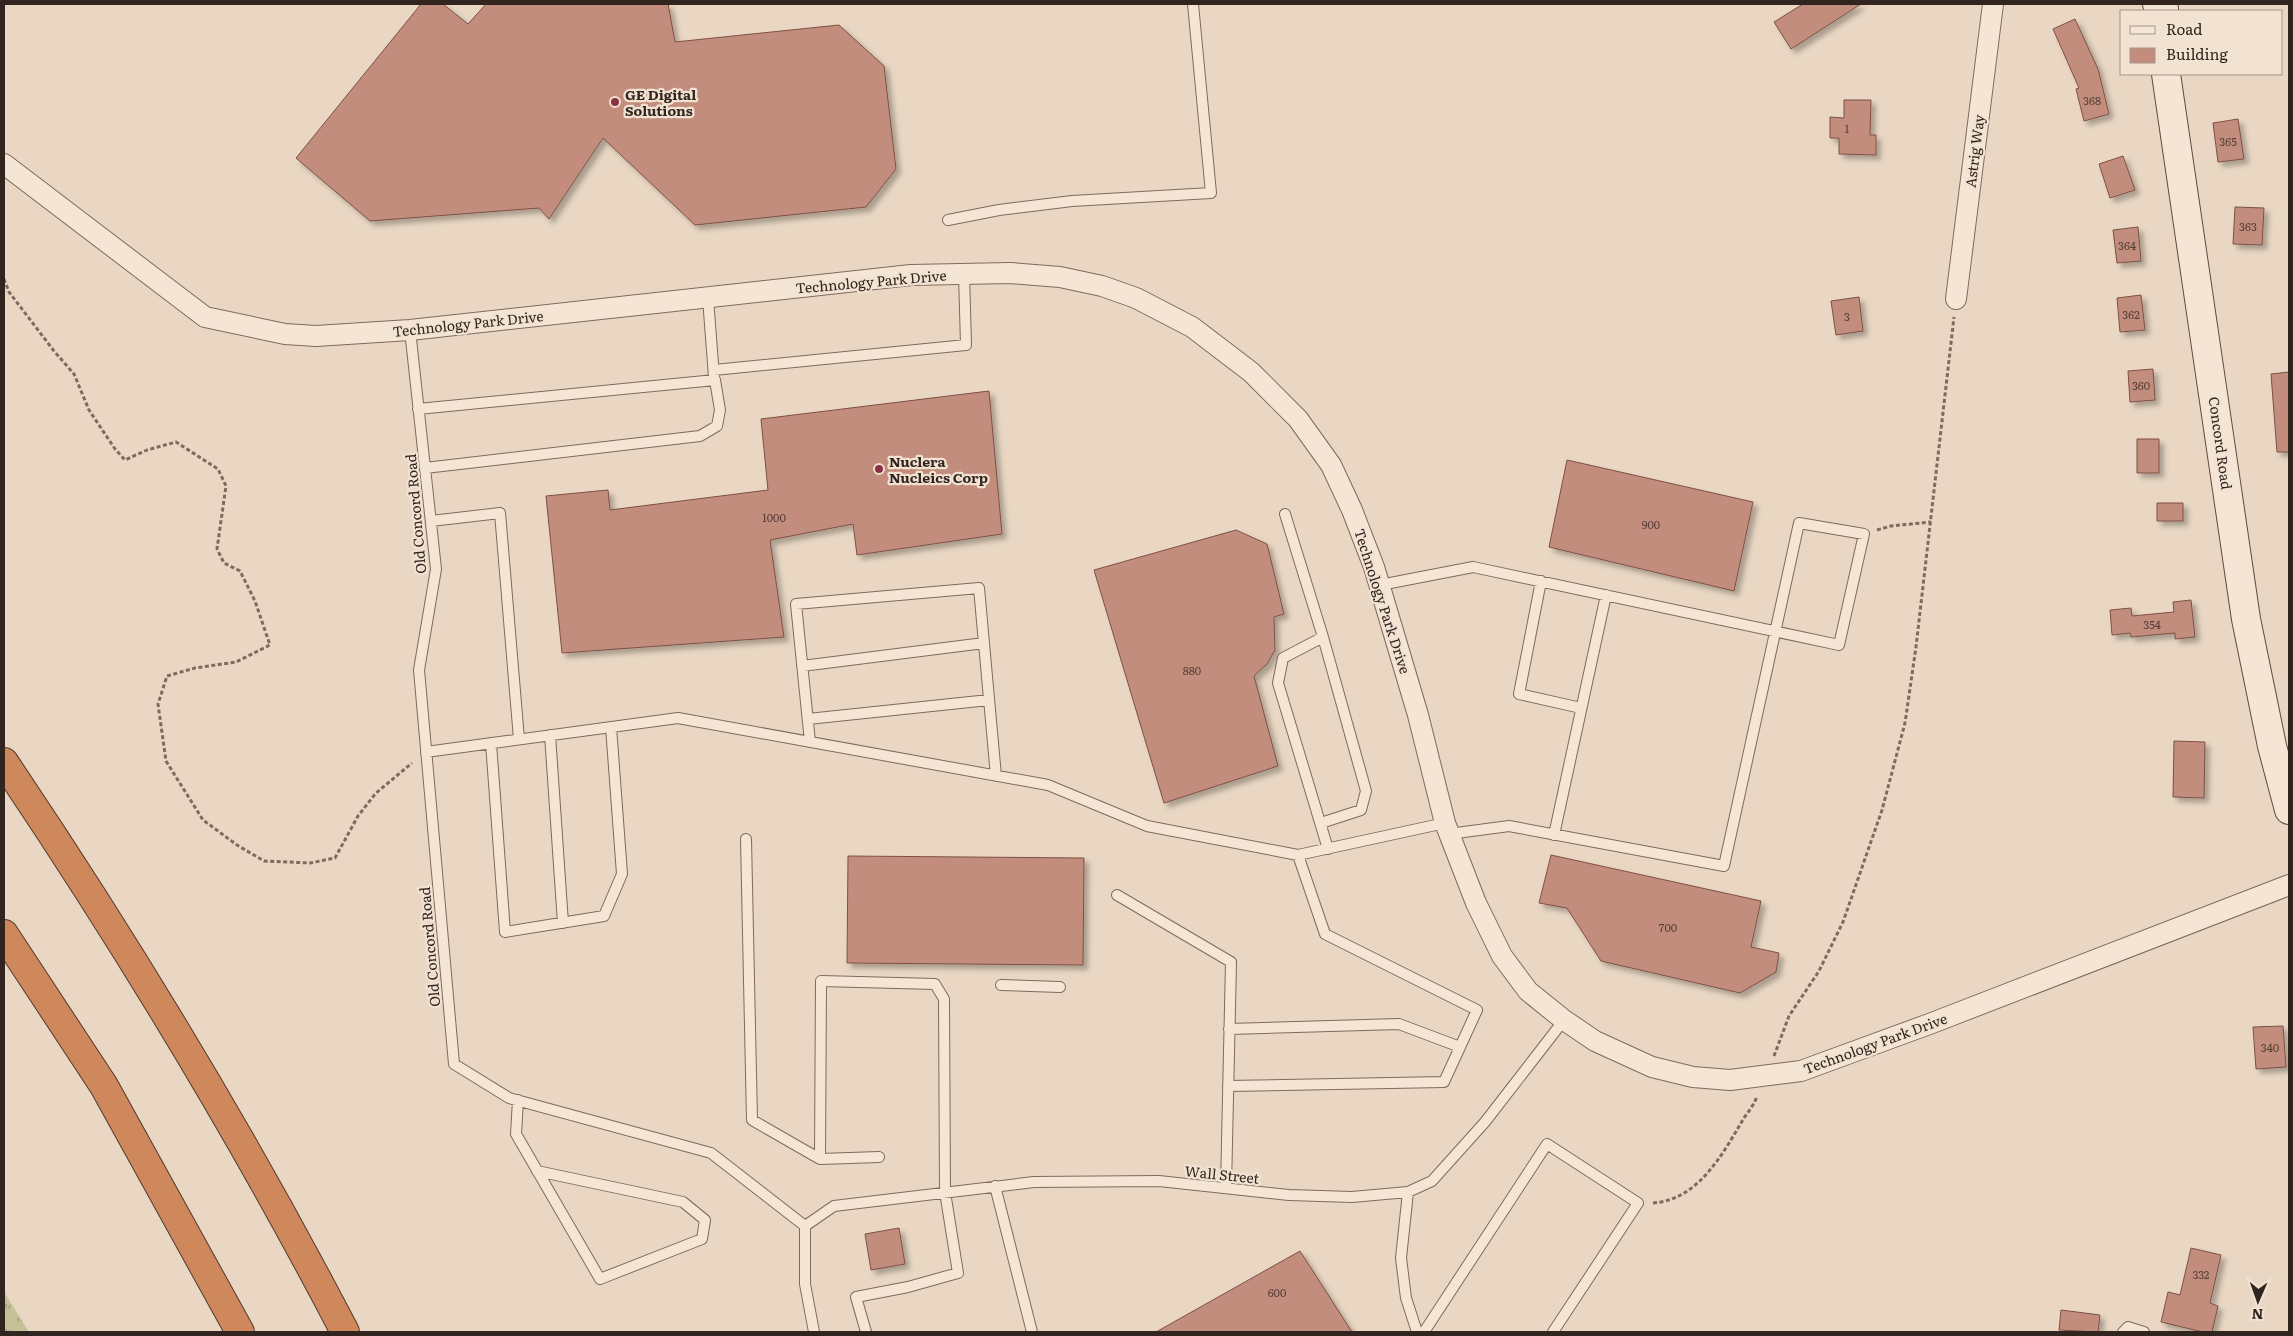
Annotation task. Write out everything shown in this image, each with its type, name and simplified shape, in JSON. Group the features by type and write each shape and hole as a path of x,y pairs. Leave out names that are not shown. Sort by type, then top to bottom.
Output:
{"highway":[{"path":"4,762 155,996 253,1162 345,1332"},
{"path":"4,934 104,1086 240,1332"}],"main road":[{"name":"Concord Road","path":"2166,75 2246,619 2272,746 2289,810"}],"street":[{"name":"Astrig Way","path":"1956,299 1993,4"},
{"name":"Technology Park Drive","path":"4,164 205,317 257,330 293,335 316,336 410,330 911,275 1010,272 1060,277 1102,286 1136,298 1192,327 1244,366 1298,419 1331,465 1352,510 1380,585 1418,715 1447,828 1476,903 1502,956 1528,990 1564,1020 1595,1041 1652,1068 1693,1077 1730,1080 1765,1076 1810,1067 2289,885"}],"lane":[{"path":"948,220 1000,210 1072,201 1211,193 1193,4"},
{"path":"418,409 966,345 964,274"},
{"path":"425,468 700,436 718,426 720,410 714,375 708,298"},
{"name":"Old Concord Road","path":"410,330 436,569 419,670 454,1064 509,1098 711,1153 805,1226"},
{"path":"431,521 500,513 519,739"},
{"path":"1285,514 1366,791 1361,810 1321,823"},
{"path":"426,752 678,718 1048,785 1147,826 1298,855 1328,848 1447,828 1508,826 1724,866 1776,631 1799,523 1864,534 1839,645 1776,631 1473,566 1380,585"},
{"path":"1541,581 1519,694 1581,708"},
{"path":"810,742 796,604 979,588 996,776"},
{"path":"1554,835 1606,595"},
{"path":"1322,637 1283,658 1278,683 1328,848"},
{"path":"802,666 984,643"},
{"path":"808,719 989,700"},
{"path":"491,743 506,932 604,916 622,874 611,727"},
{"path":"550,735 563,923"},
{"path":"746,839 752,1120 820,1159 879,1157"},
{"path":"1228,1086 1444,1082 1477,1010 1325,934 1298,855"},
{"path":"1117,895 1231,962 1226,1188"},
{"path":"820,1159 821,981 935,984 944,999 945,1192 958,1273 908,1287 856,1297 866,1332"},
{"path":"1000,986 1060,986"},
{"name":"Wall Street","path":"805,1226 834,1206 1034,1182 1159,1182 1289,1195 1352,1197 1408,1192 1432,1181 1485,1122 1564,1020"},
{"path":"1229,1029 1399,1024 1460,1047"},
{"path":"518,1100 516,1134 600,1280 702,1240 706,1220 683,1202 538,1171"},
{"path":"1424,1332 1547,1144 1638,1203 1553,1332"},
{"path":"995,1186 1032,1332"},
{"path":"1408,1192 1401,1258 1406,1298 1417,1332"},
{"path":"805,1226 805,1284 814,1332"},
{"path":"2122,1332 2128,1327 2144,1332"}],"path":[{"path":"4,279 15,300 74,374 89,410 115,449 125,460 147,450 176,442 218,469 226,486 217,549 224,563 240,571 255,601 270,645 236,662 195,668 167,676 158,704 166,761 203,820 237,845 264,861 310,863 335,858 358,816 376,793 426,752"},
{"path":"1638,1203 1664,1202 1681,1195 1695,1185 1722,1156 1756,1100 1790,1016 1819,970 1843,922 1882,810 1905,723 1931,522 1956,299"},
{"path":"1864,534 1891,526 1931,522"}],"green space":[{"path":"4,1292 29,1332 4,1332"}],"building":[{"name":"GE Digital Solutions","path":"421,4 443,4 468,24 486,4 668,4 675,42 839,25 884,66 896,169 866,207 695,225 603,138 549,219 539,208 370,221 296,158"},
{"path":"1803,4 1861,4 1791,49 1774,22"},
{"path":"2075,19 2098,69 2109,114 2084,121 2076,89 2079,88 2053,29"},
{"path":"1844,100 1871,100 1870,135 1876,135 1876,155 1839,154 1839,138 1830,138 1830,117 1844,118"},
{"path":"2238,119 2244,159 2218,162 2213,123"},
{"path":"2123,156 2135,190 2110,198 2099,164"},
{"path":"2235,207 2264,208 2262,245 2233,244"},
{"path":"2138,227 2141,261 2117,263 2113,230"},
{"path":"2141,295 2145,330 2120,332 2117,298"},
{"path":"1859,297 1863,331 1836,335 1831,301"},
{"path":"2153,369 2155,400 2130,402 2128,371"},
{"path":"2289,372 2289,452 2277,452 2271,374"},
{"path":"989,391 1002,534 857,555 853,524 770,540 784,637 562,653 546,496 608,490 610,510 768,490 761,419"},
{"path":"2137,439 2159,439 2159,473 2137,473"},
{"path":"1567,460 1753,502 1734,591 1549,547"},
{"path":"2157,503 2183,503 2183,521 2157,521"},
{"path":"1236,530 1267,544 1284,614 1274,617 1275,650 1267,664 1254,676 1278,766 1164,803 1094,570"},
{"path":"2191,600 2195,637 2175,639 2175,633 2131,637 2130,633 2112,635 2110,610 2131,608 2132,616 2174,612 2173,602"},
{"path":"2174,741 2205,742 2204,798 2173,797"},
{"path":"1551,855 1761,901 1751,947 1779,953 1776,972 1740,993 1601,961 1567,908 1539,903"},
{"path":"848,856 1084,858 1083,965 847,963"},
{"path":"2283,1026 2286,1067 2256,1069 2253,1027"},
{"path":"899,1228 905,1264 871,1270 865,1234"},
{"path":"2191,1248 2221,1255 2210,1303 2218,1306 2212,1332 2203,1332 2161,1322 2168,1292 2180,1295"},
{"path":"1300,1251 1352,1332 1156,1332"},
{"path":"2061,1310 2100,1315 2098,1332 2059,1330"}],"place":[{"name":"GE Digital Solutions","path":"615,102"},
{"name":"Nuclera Nucleics Corp","path":"879,469"}]}
